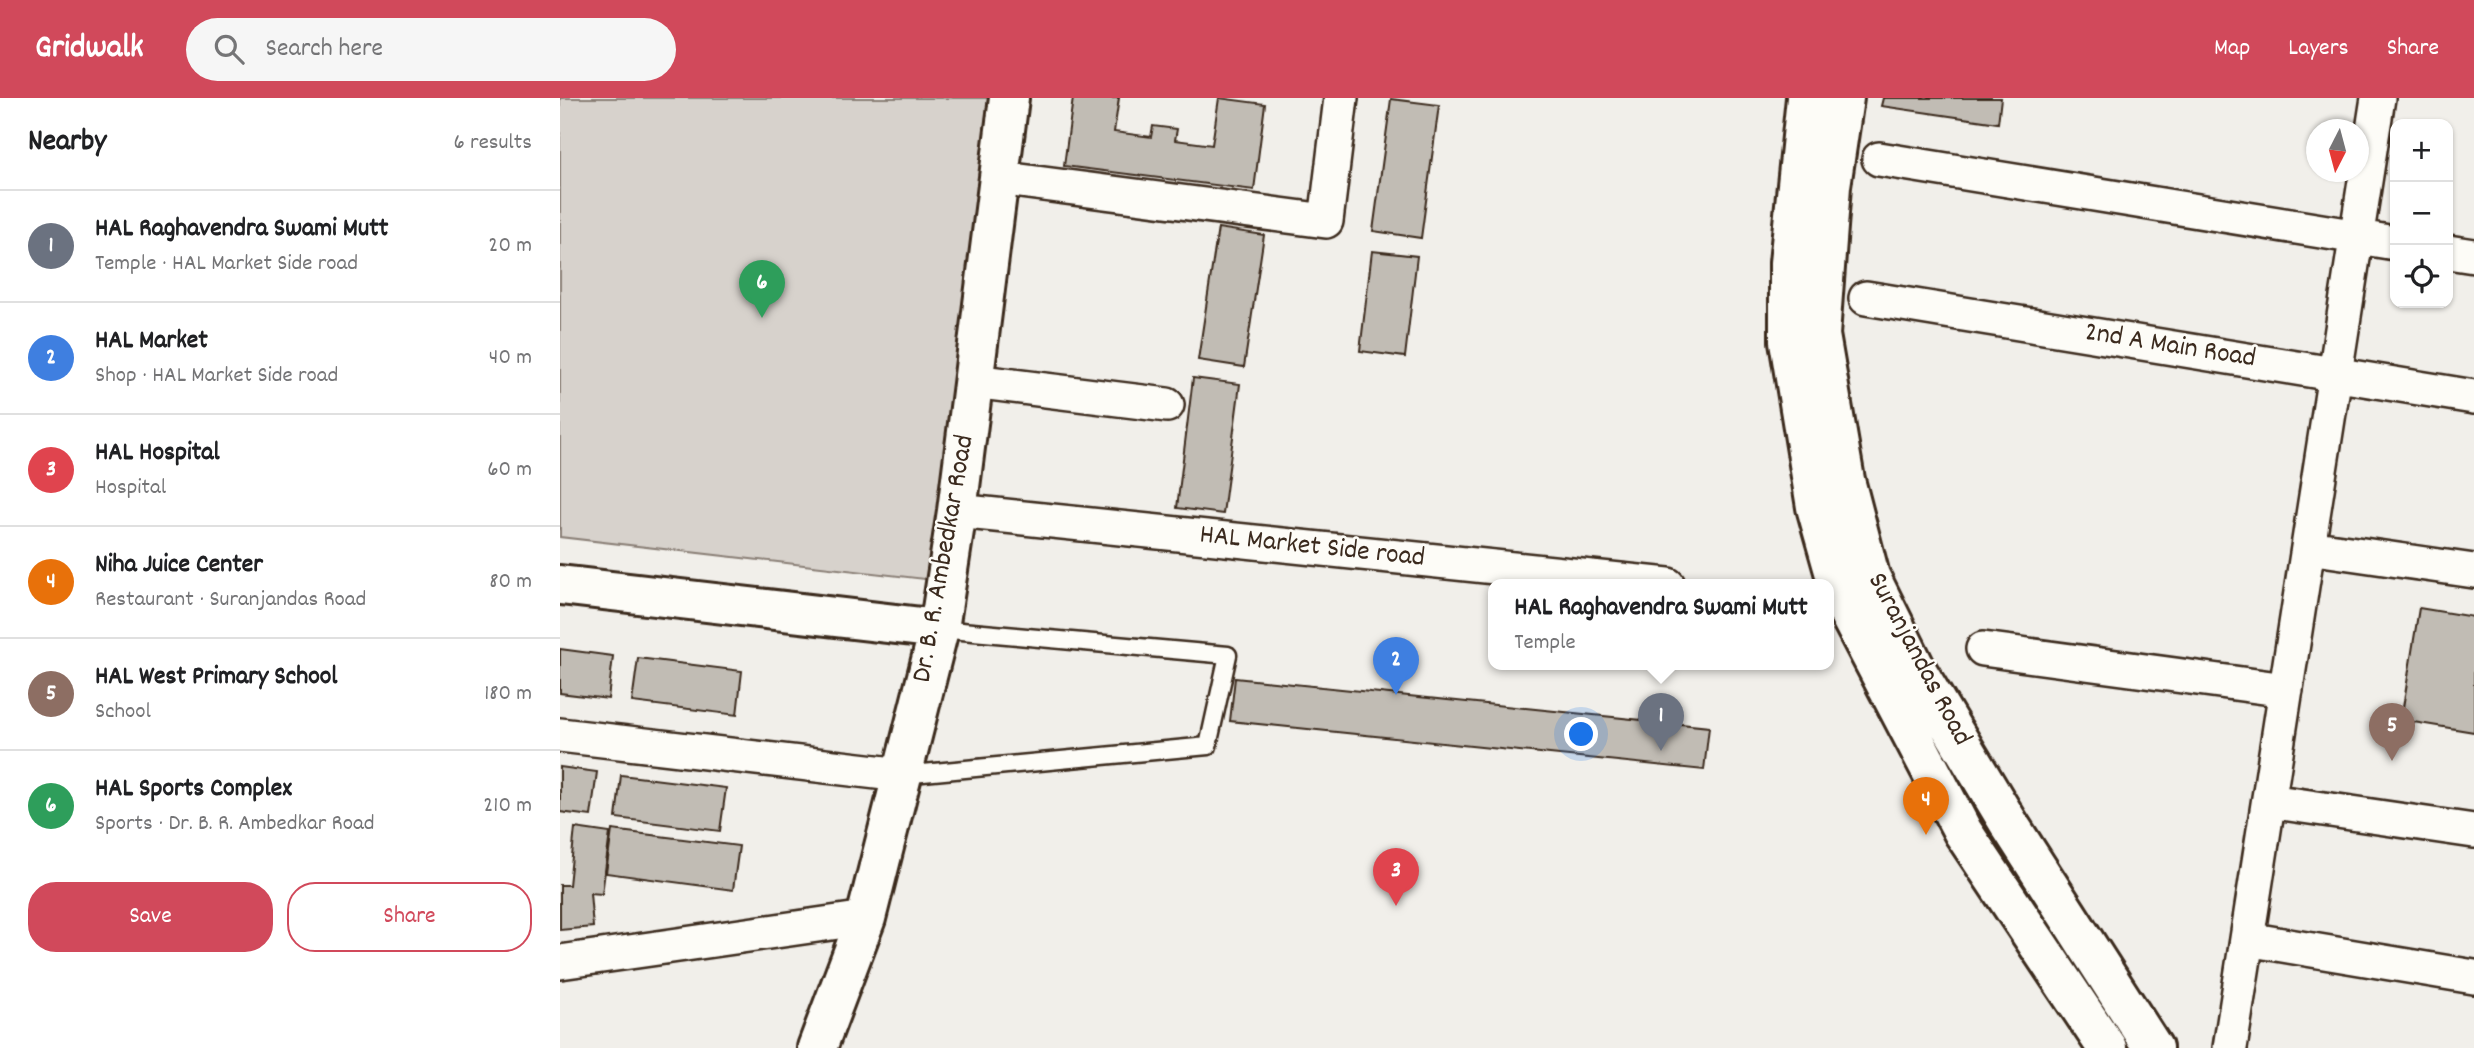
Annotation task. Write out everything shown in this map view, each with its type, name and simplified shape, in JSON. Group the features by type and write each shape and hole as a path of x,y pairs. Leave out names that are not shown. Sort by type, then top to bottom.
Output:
{"main road":[{"name":"Dr. B. R. Ambedkar Road","path":"817,1048 866,918 939,629 957,512 1009,98"},
{"name":"Suranjandas Road","path":"1805,98 1789,263 1789,341 1816,508 1831,579"},
{"name":"Suranjandas Road","path":"1844,98 1831,186 1820,335 1845,480 1870,576 1914,667 2011,827 2153,1048"},
{"path":"560,586 939,629"},
{"name":"Suranjandas Road","path":"1836,602 1963,832 2107,1048"}],"street":[{"path":"998,178 1326,221 1341,98"},
{"path":"2230,1048 2378,98"},
{"path":"1879,159 2390,242"},
{"path":"2453,253 2474,256"},
{"name":"2nd A Main Road","path":"1866,298 2474,397"},
{"path":"973,381 1167,405"},
{"name":"HAL Market Side road","path":"957,512 1610,579"},
{"path":"2308,547 2474,571"},
{"path":"1836,602 1882,600"},
{"path":"1983,649 2286,690"},
{"path":"560,735 902,775"},
{"path":"2269,801 2474,831"},
{"path":"560,962 866,918"},
{"path":"2247,939 2474,977"}],"lane":[{"path":"902,775 1208,746 1228,655 939,629"}],"shaded area":[{"path":"560,98 988,98 933,580 560,537"}],"building":[{"path":"1073,98 1119,98 1114,132 1151,137 1153,126 1177,129 1175,140 1212,145 1219,98 1265,104 1254,190 1064,166"},
{"path":"1883,98 2001,98 1998,123 1881,106"},
{"path":"1391,99 1439,105 1421,238 1373,231"},
{"path":"1218,228 1264,235 1244,367 1198,360"},
{"path":"1372,251 1417,256 1405,357 1360,351"},
{"path":"1193,378 1240,384 1223,514 1177,508"},
{"path":"2419,608 2474,617 2474,732 2401,720"},
{"path":"560,649 613,656 608,699 560,693"},
{"path":"638,658 742,671 737,715 632,702"},
{"path":"1235,678 1709,727 1704,770 1230,721"},
{"path":"560,767 597,772 591,816 560,812"},
{"path":"621,775 726,788 720,831 616,818"},
{"path":"575,828 610,833 602,894 590,893 593,927 560,930 560,885 569,885"},
{"path":"612,830 739,846 733,890 606,873"}],"place":[{"name":"HAL Sports Complex","path":"762,318"},
{"name":"HAL Market","path":"1396,695"},
{"name":"HAL Raghavendra Swami Mutt","path":"1661,751"},
{"name":"HAL West Primary School","path":"2392,761"},
{"name":"Niha Juice Center","path":"1926,835"},
{"name":"HAL Hospital","path":"1396,906"}]}
